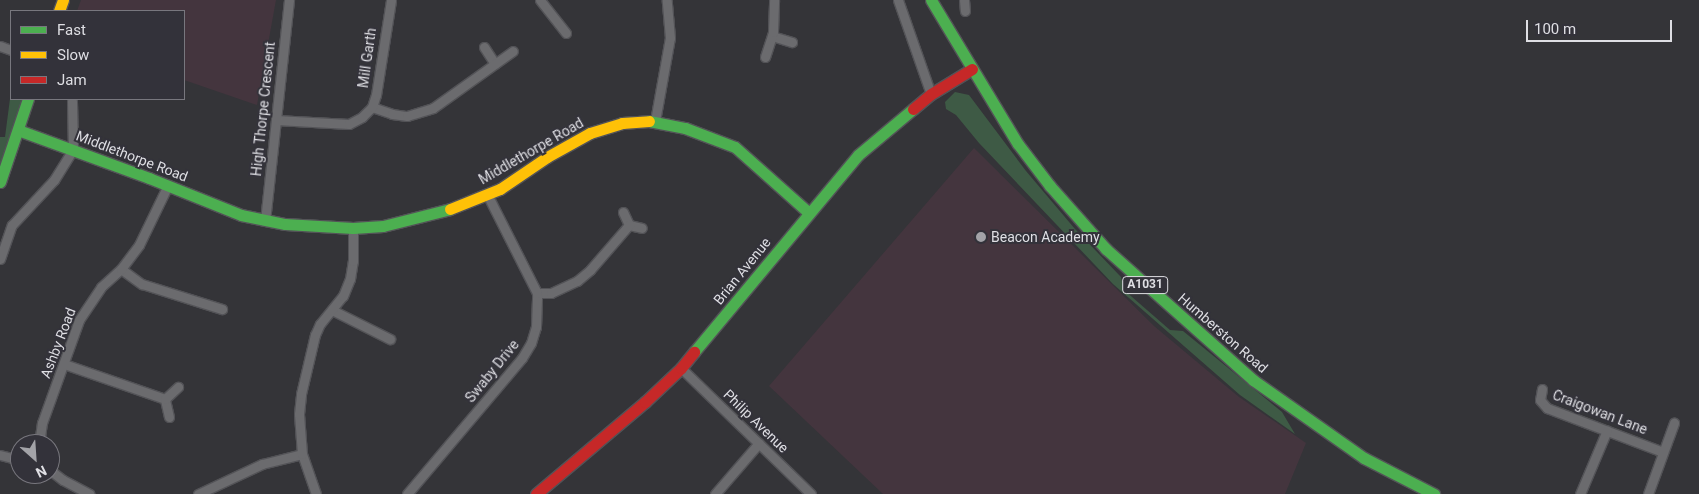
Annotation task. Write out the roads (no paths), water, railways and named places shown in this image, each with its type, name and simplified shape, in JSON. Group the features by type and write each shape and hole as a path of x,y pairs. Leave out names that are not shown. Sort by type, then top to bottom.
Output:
{"street":[{"name":"High Thorpe Crescent","path":"266,221 289,0"},
{"name":"Mill Garth","path":"276,120 349,124 362,117 372,107 376,95 391,0"},
{"path":"540,0 566,33"},
{"path":"655,121 670,38 667,0"},
{"path":"765,57 772,36 774,0"},
{"path":"898,0 932,94"},
{"name":"Humberston Road","path":"931,0 1018,144 1045,179 1106,249 1254,380 1287,405 1364,458 1434,494"},
{"path":"964,0 965,11"},
{"path":"772,36 792,42"},
{"path":"484,47 495,64"},
{"path":"372,107 392,114 407,116 433,108 513,51"},
{"name":"Brian Avenue","path":"536,494 645,402 681,368 809,213 868,145 932,94 972,69"},
{"path":"0,182 28,100"},
{"path":"0,259 12,224 54,180 73,149 72,101"},
{"name":"Middlethorpe Road","path":"18,130 168,185 241,215 266,221 352,228 383,226 450,209 500,189 547,157 590,133 622,123 655,121 685,128 735,147 809,213"},
{"name":"Ashby Road","path":"40,434 42,423 79,320 101,287 121,268 145,234 168,185"},
{"name":"Swaby Drive","path":"407,494 531,343 538,311 537,293 487,194"},
{"path":"623,212 629,225"},
{"path":"537,293 551,293 578,281 629,225"},
{"path":"629,225 642,228"},
{"path":"316,494 302,454 299,414 301,394 315,335 320,324 343,296 350,279 352,228"},
{"path":"121,268 142,284 222,309"},
{"path":"332,310 390,339"},
{"path":"64,364 165,399"},
{"name":"Philip Avenue","path":"681,368 811,494"},
{"path":"165,399 178,387"},
{"name":"Craigowan Lane","path":"1542,389 1540,400 1544,406 1663,452"},
{"path":"165,399 170,417"},
{"path":"1648,494 1674,423"},
{"path":"1580,494 1607,430"},
{"path":"715,494 759,444"},
{"path":"198,494 262,464 302,454"},
{"path":"60,478 89,494"}],"place":[{"name":"Beacon Academy","path":"981,237"}]}
